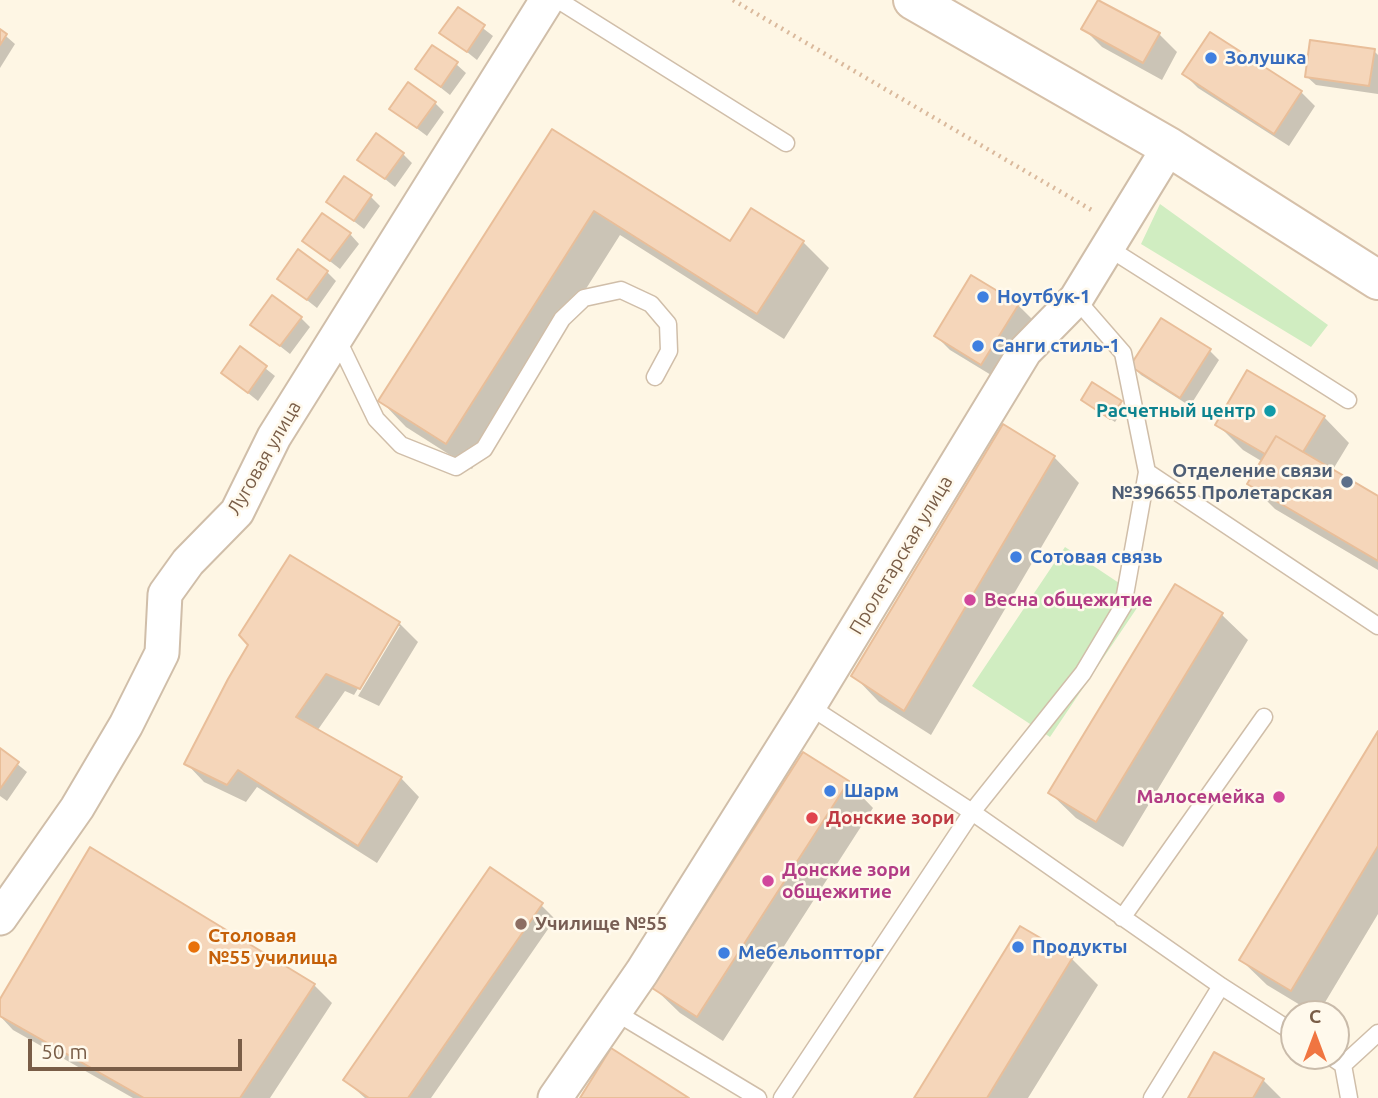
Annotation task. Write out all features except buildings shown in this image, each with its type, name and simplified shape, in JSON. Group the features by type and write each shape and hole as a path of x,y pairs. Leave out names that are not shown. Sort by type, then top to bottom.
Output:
{"main road":[{"path":"928,4 1169,147 1378,280"}],"street":[{"name":"Луговая улица","path":"0,918 78,808 126,725 162,653 165,594 188,562 237,512 274,438 547,0"},
{"name":"Пролетарская улица","path":"555,1098 642,972 809,706 1025,351 1076,299 1169,147"}],"lane":[{"path":"558,0 786,143"},
{"path":"1113,237 1348,400"},
{"path":"336,337 376,419 401,446 456,467 484,449 562,319 584,298 621,290 650,304 668,324 669,351 654,377"},
{"path":"782,1098 972,812 1083,673 1124,606 1147,472 1123,353 1076,299"},
{"path":"1147,472 1378,626"},
{"path":"809,706 972,812 1122,918 1280,1024"},
{"path":"1122,918 1264,717"},
{"path":"1152,1098 1221,986"},
{"path":"615,1012 758,1098"},
{"path":"1350,1051 1378,1033"},
{"path":"1339,1070 1349,1098"}],"path":[{"path":"733,0 1113,237"}],"green space":[{"path":"1160,204 1328,325 1311,347 1141,244"},
{"path":"1065,547 1143,599 1050,737 972,686"}],"place":[{"name":"Золушка","path":"1211,58"},
{"name":"Ноутбук-1","path":"983,297"},
{"name":"Санги стиль-1","path":"978,346"},
{"name":"Расчетный центр","path":"1270,411"},
{"name":"Отделение связи №396655 Пролетарская","path":"1347,482"},
{"name":"Сотовая связь","path":"1016,557"},
{"name":"Весна общежитие","path":"970,600"},
{"name":"Шарм","path":"830,791"},
{"name":"Малосемейка","path":"1279,797"},
{"name":"Донские зори","path":"812,818"},
{"name":"Донские зори общежитие","path":"768,881"},
{"name":"Училище №55","path":"521,924"},
{"name":"Столовая №55 училища","path":"194,947"},
{"name":"Продукты","path":"1018,947"},
{"name":"Мебельоптторг","path":"724,953"}]}
